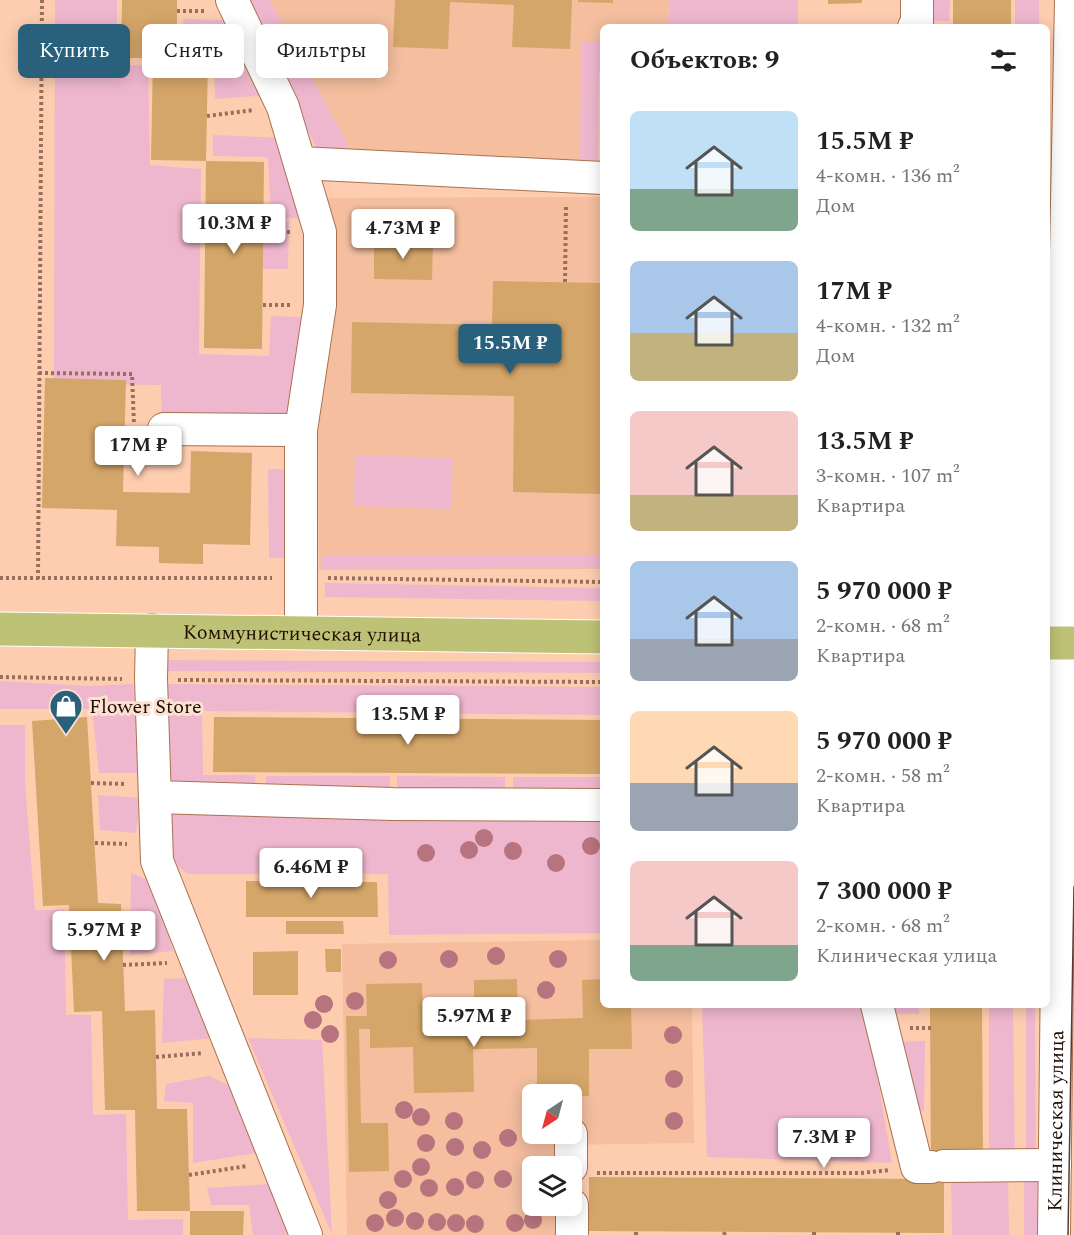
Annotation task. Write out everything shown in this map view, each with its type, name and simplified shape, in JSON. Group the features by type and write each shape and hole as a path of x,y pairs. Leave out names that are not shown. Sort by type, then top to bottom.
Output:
{"main road":[{"name":"Коммунистическая улица","path":"0,628 600,637"}],"street":[{"path":"232,0 283,107 320,232 320,305 301,430 301,632"},
{"path":"917,0 917,24"},
{"name":"Клиническая улица","path":"1054,1235 1053,788 1060,643 1063,198 1058,84 1071,0"},
{"path":"300,164 600,177"},
{"path":"149,429 301,430"},
{"path":"152,630 151,680 157,861 306,1235"},
{"path":"155,797 393,804 600,805"},
{"path":"878,1008 931,1166 1055,1165"},
{"path":"574,1144 583,1170"},
{"path":"572,1216 572,1235"}],"path":[{"path":"38,579 42,0"},
{"path":"207,116 283,107"},
{"path":"565,282 566,197"},
{"path":"39,373 132,374 149,429"},
{"path":"0,677 600,682"},
{"path":"123,965 197,961"},
{"path":"156,1057 233,1051"},
{"path":"189,1174 277,1162"},
{"path":"583,1170 861,1173 931,1166"}],"shaded area":[{"path":"55,0 117,0 117,24 55,24"},
{"path":"243,0 270,0 283,24 256,24 256,26"},
{"path":"270,0 669,0 668,24 600,24 600,42 582,42 580,160 356,160 312,78 388,78 388,24 283,24"},
{"path":"669,0 798,0 798,24 668,24"},
{"path":"924,0 950,0 949,21 924,20"},
{"path":"1015,0 1039,0 1039,24 1015,24"},
{"path":"183,19 233,20 235,24 183,24"},
{"path":"581,41 600,42 598,161 580,160"},
{"path":"244,42 256,67 256,78 262,78 270,95 215,99 215,78 244,78"},
{"path":"130,65 142,66 142,78 148,78 150,165 201,169 199,354 269,356 271,316 305,317 302,436 162,438 161,385 54,384 55,78 130,78"},
{"path":"282,78 312,78 356,160 322,159"},
{"path":"213,135 288,138 302,218 271,219 268,157 213,156"},
{"path":"600,197 600,569 319,570 317,198"},
{"path":"252,220 289,221 288,269 252,269"},
{"path":"355,455 453,458 451,509 354,506"},
{"path":"268,469 292,469 293,558 269,558"},
{"path":"600,555 600,568 321,569 321,556"},
{"path":"325,583 600,588 600,601 325,597"},
{"path":"159,660 600,662 600,673 159,671"},
{"path":"0,681 89,686 133,684 141,773 99,773 92,709 0,709"},
{"path":"157,684 600,687 600,715 202,711 203,775 255,775 257,794 166,787"},
{"path":"0,725 25,725 25,784 35,910 64,910 66,1015 91,1015 93,1115 126,1114 128,1220 183,1219 183,1235 0,1235"},
{"path":"266,776 390,776 390,795 266,795"},
{"path":"397,776 505,777 505,797 397,796"},
{"path":"513,777 600,777 600,795 513,795"},
{"path":"98,795 141,798 136,833 100,830"},
{"path":"173,811 600,813 600,933 389,935 388,874 188,874 176,865 169,846"},
{"path":"131,873 153,882 173,951 130,955"},
{"path":"600,940 600,1008 692,1008 694,1143 556,1145 556,1156 522,1156 522,1216 558,1216 558,1235 347,1235 342,944"},
{"path":"192,978 214,1038 162,1043 164,979"},
{"path":"702,1008 864,1008 866,1010 892,1163 707,1157"},
{"path":"890,1008 919,1008 919,1014 893,1014"},
{"path":"989,1008 1013,1008 1015,1161 989,1160"},
{"path":"1026,1008 1035,1008 1036,1161 1026,1162"},
{"path":"248,1038 322,1040 332,1234"},
{"path":"925,1041 924,1111 909,1111 894,1042"},
{"path":"209,1076 226,1084 246,1113 256,1153 193,1163 193,1103 164,1101 166,1084"},
{"path":"1008,1174 1009,1235 952,1235 951,1175"},
{"path":"1024,1177 1037,1177 1037,1235 1024,1235"},
{"path":"268,1184 286,1208 286,1235 253,1235 249,1205 211,1205 207,1188"}],"building":[{"path":"122,0 177,0 177,24 142,24 142,58 130,58 130,24 122,24"},
{"path":"395,0 572,0 570,49 512,47 514,5 450,2 448,49 393,47"},
{"path":"578,0 613,0 613,3 578,2"},
{"path":"828,0 862,0 862,3 828,4"},
{"path":"953,0 1011,0 1011,24 953,24"},
{"path":"153,78 208,78 206,161 151,160"},
{"path":"206,161 264,162 262,349 204,348"},
{"path":"374,240 433,241 432,280 374,279"},
{"path":"493,281 600,283 600,494 513,492 514,396 351,393 352,322 492,325"},
{"path":"45,378 126,380 123,492 190,493 191,451 252,453 250,545 203,544 203,564 159,563 159,547 116,546 117,510 42,508"},
{"path":"87,717 98,903 121,904 125,1011 155,1010 157,1109 187,1109 190,1211 137,1211 135,1110 105,1110 102,1011 74,1012 69,905 43,906 32,721"},
{"path":"214,717 600,720 600,774 213,772"},
{"path":"246,881 377,882 378,917 246,917"},
{"path":"286,921 343,921 344,934 286,934"},
{"path":"325,949 341,949 341,972 326,972"},
{"path":"298,951 298,995 253,995 253,952"},
{"path":"517,979 518,1020 583,1018 582,980 600,979 600,1008 631,1008 632,1049 589,1049 589,1096 582,1096 582,1084 537,1084 537,1048 473,1049 474,1092 414,1093 413,1047 370,1048 370,1029 359,1029 361,1123 388,1123 389,1171 349,1172 346,1016 367,1016 366,984 422,983 423,1017 474,1016 474,980"},
{"path":"930,1008 982,1008 983,1159 944,1159 944,1233 589,1231 589,1177 931,1179"},
{"path":"190,1211 244,1211 243,1235 190,1235"}],"tram line":[{"path":"1068,1235 1074,887"}],"place":[{"name":"Flower Store","path":"66,735"}]}
